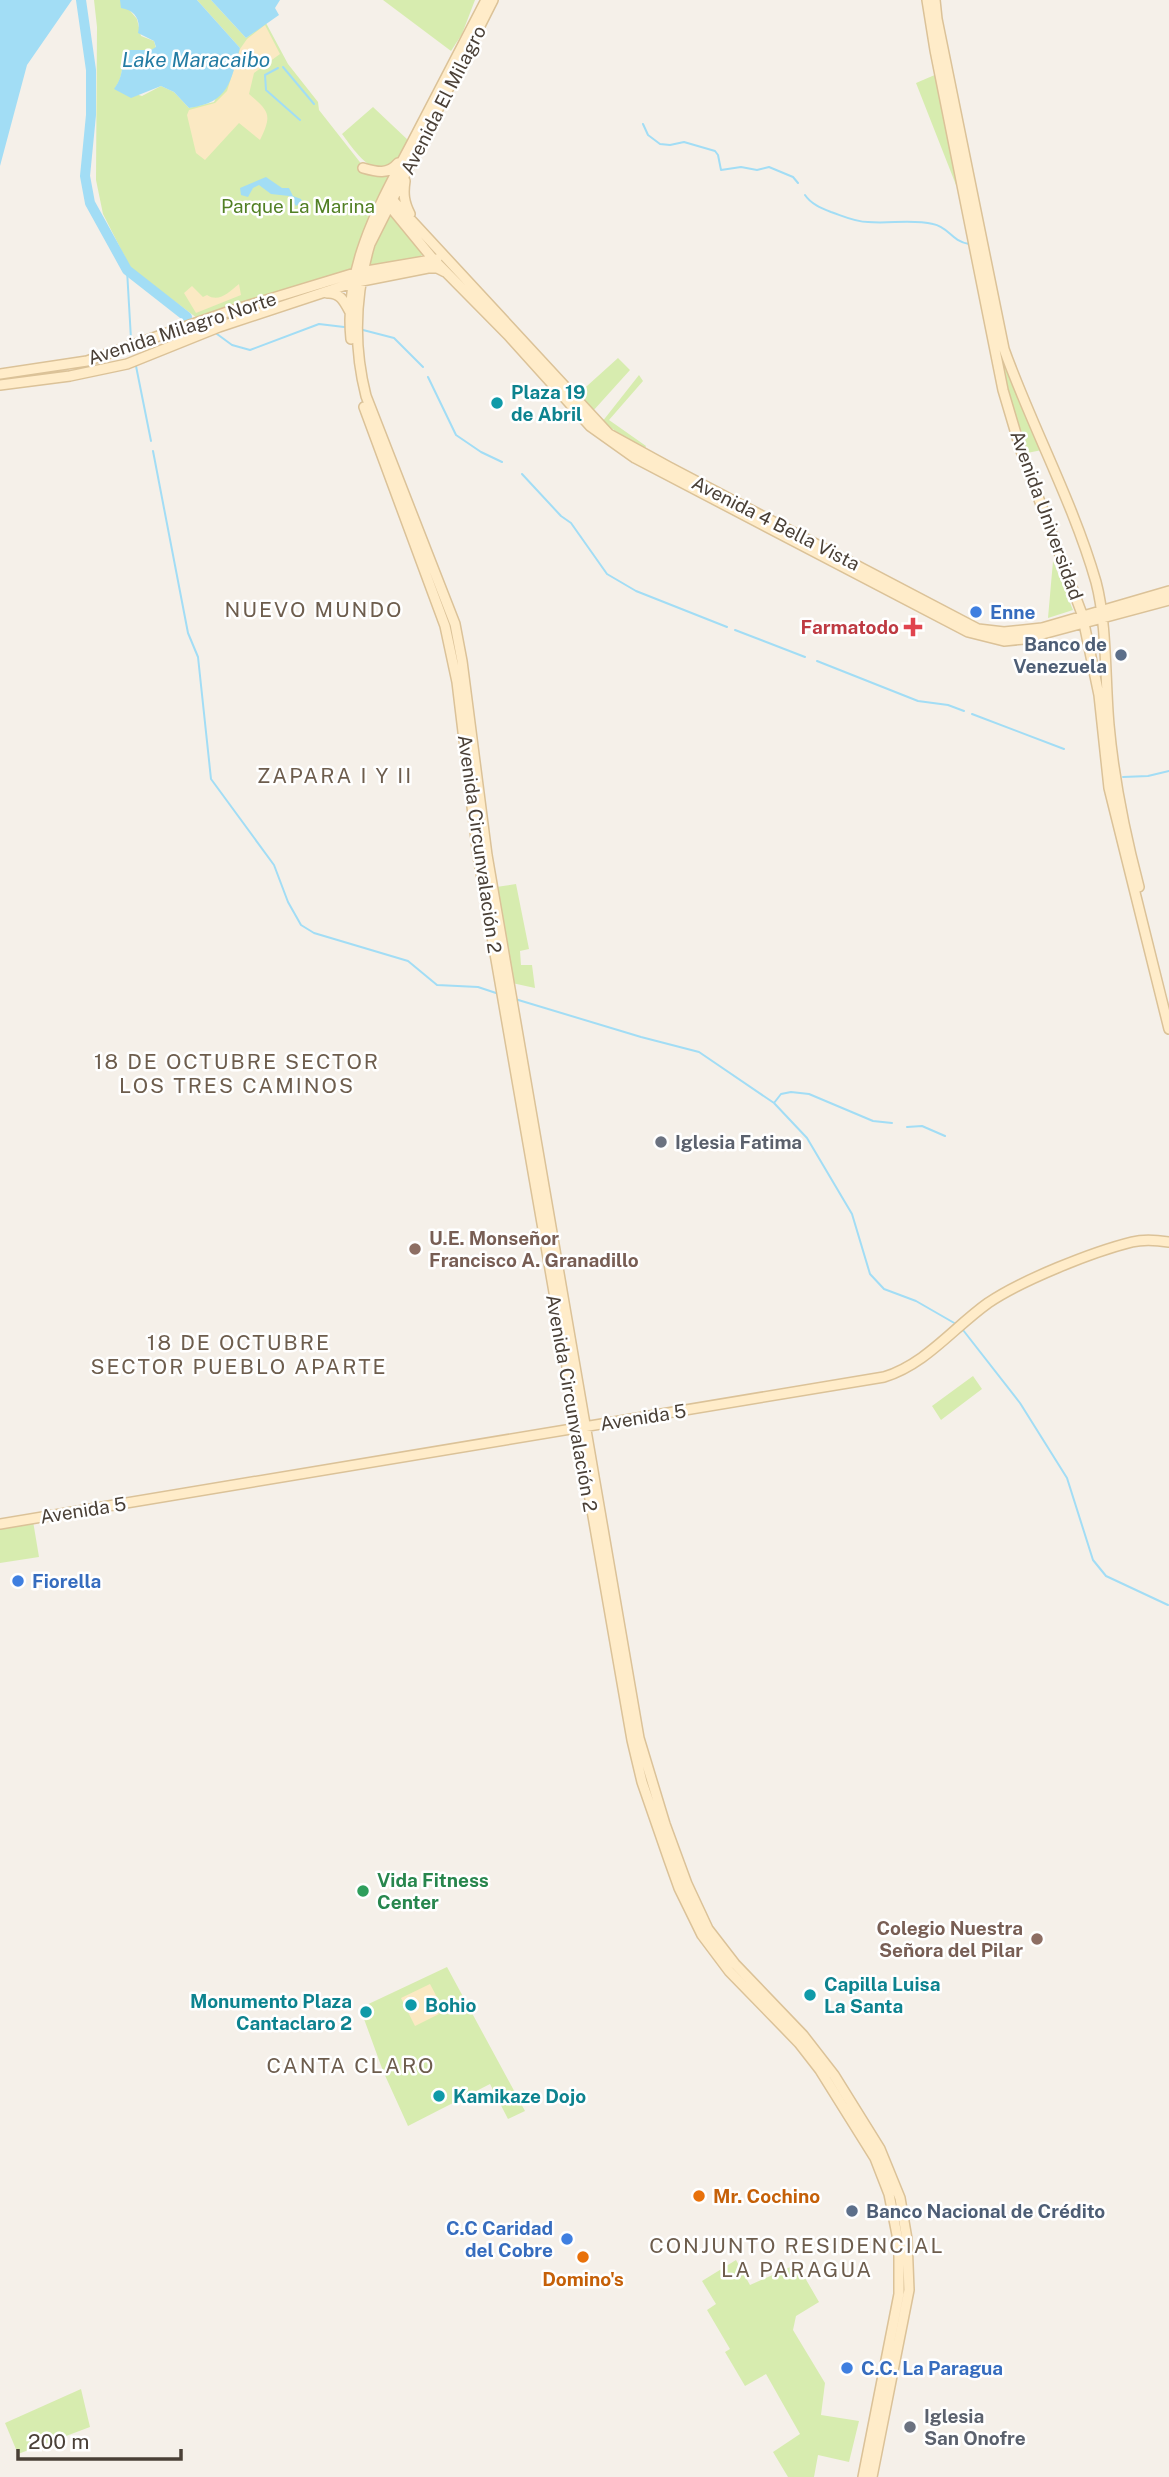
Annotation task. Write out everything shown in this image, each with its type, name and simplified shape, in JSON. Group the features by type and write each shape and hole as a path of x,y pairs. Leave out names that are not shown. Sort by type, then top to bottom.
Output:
{"main road":[{"name":"Avenida El Milagro","path":"387,199 409,148 486,0"},
{"name":"Avenida El Milagro","path":"387,199 406,177 493,0"},
{"name":"Avenida Universidad","path":"927,0 1003,390 1023,454 1084,620 1099,695 1110,788 1169,1029"},
{"name":"Avenida Universidad","path":"935,0 1004,349 1047,449 1097,589 1116,781 1133,864 1169,1004"},
{"path":"363,168 378,173 387,172 396,166 409,148"},
{"path":"406,177 403,191 412,219"},
{"name":"Avenida 4 Bella Vista","path":"387,199 433,258 508,335 590,426 612,444 879,581"},
{"name":"Avenida 4 Bella Vista","path":"387,199 412,219 609,434 968,632 1004,641 1024,639 1101,615 1169,600"},
{"name":"Avenida Circunvalación 2","path":"387,199 364,241 351,316 353,355 360,396 446,626 457,682 461,745 478,856 505,983"},
{"path":"357,277 433,258 449,261"},
{"path":"357,277 428,268 437,268 447,273"},
{"name":"Avenida Circunvalación 2","path":"357,277 356,335 366,396 454,624 466,681 505,983 521,1136 564,1378 581,1427 585,1498 618,1687 642,1782 668,1860 689,1912 702,1935 722,1962 799,2043 820,2070 875,2158 890,2194 899,2245 899,2294 863,2477"},
{"name":"Avenida Milagro Norte","path":"0,385 127,365 219,327 318,294 357,277"},
{"name":"Avenida Milagro Norte","path":"0,374 88,361 230,311 357,277"},
{"path":"318,294 332,293 341,297 351,316"},
{"path":"1097,589 1107,600 1118,606"},
{"name":"Avenida 4 Bella Vista","path":"1101,615 1118,606 1169,591"},
{"name":"Avenida Circunvalación 2","path":"507,1001 581,1427 639,1738 665,1825 703,1909 708,1929 751,1974 834,2075 880,2149 900,2198 907,2239 909,2290 872,2477"},
{"name":"Avenida 5","path":"0,1524 884,1377 917,1362 988,1303 1030,1280 1133,1242 1169,1242"}],"green space":[{"name":"Parque La Marina","path":"94,0 121,0 137,19 141,36 154,41 156,48 130,50 115,88 142,96 161,86 174,92 189,108 214,102 240,48 197,0 211,0 246,38 266,23 288,64 318,102 319,110 363,166 394,171 352,268 346,273 235,304 197,318 131,269 103,214 96,180 97,27"},
{"path":"383,0 475,0 462,34 451,51"},
{"path":"937,74 960,184 956,185 916,83"},
{"path":"373,107 409,141 398,159 386,168 378,169 364,161 342,134"},
{"path":"391,213 425,252 420,257 368,268 377,241"},
{"path":"618,358 630,370 593,411 577,395"},
{"path":"1006,366 1047,449 1022,454 1001,369"},
{"path":"639,375 643,381 609,420 646,446 644,450 602,422"},
{"path":"1053,561 1073,610 1048,618"},
{"path":"516,884 529,949 520,951 521,965 532,965 535,988 512,983 496,887"},
{"path":"973,1376 982,1389 941,1420 932,1406"},
{"path":"33,1521 39,1557 0,1563 0,1526"},
{"path":"447,1967 525,2111 508,2119 490,2084 408,2126 383,2071 360,2008"},
{"path":"736,2260 750,2285 797,2264 819,2302 796,2316 793,2330 825,2383 821,2415 859,2421 849,2462 818,2455 814,2477 788,2477 773,2452 800,2434 766,2374 745,2386 725,2352 730,2349 707,2310 716,2304 702,2281"},
{"path":"81,2389 90,2427 18,2454 5,2423"}],"sand":[{"path":"265,25 280,54 254,73 249,94 267,114 264,132 260,140 239,123 205,160 196,153 187,115 189,110 215,103 227,91 240,49 247,39"},
{"path":"239,284 241,295 196,313 184,293 192,286 203,297 207,295 216,298"},
{"path":"430,1984 440,2003 435,2006 439,2014 415,2026 401,1998"}],"water":[{"path":"0,0 72,0 27,65 0,166"},
{"name":"Lake Maracaibo","path":"120,0 197,0 240,48 230,80 221,95 213,101 189,108 174,92 161,86 131,98 114,89 130,50 151,50 156,47 154,41 138,33 136,16 121,8"},
{"name":"Lake Maracaibo","path":"211,0 280,0 275,8 279,15 246,38"},
{"path":"266,177 282,188 289,188 293,196 302,202 296,206 289,196 271,194 259,185 253,188 248,197 241,195 240,188"}],"waterway":[{"path":"81,0 91,70 91,115 85,176 90,203 127,270 187,317"},
{"path":"283,67 314,104"},
{"path":"278,68 265,75 266,90 300,120"},
{"path":"643,124 648,135 660,144 684,142 715,151 721,170 741,167 757,170 769,167 793,177 798,183"},
{"path":"805,195 820,207 854,220 933,224 969,244"},
{"path":"127,270 131,339"},
{"path":"217,334 232,345 250,350 319,324 344,327"},
{"path":"363,330 394,338 423,367"},
{"path":"136,366 151,441"},
{"path":"428,377 456,435 502,462"},
{"path":"153,451 188,633 198,657 211,779 274,865 288,902 301,925 314,933 408,961 437,985 478,987 499,994"},
{"path":"522,474 561,516 571,523 607,574 636,591 727,627"},
{"path":"735,630 805,657"},
{"path":"817,661 918,701 948,705 964,711"},
{"path":"972,714 1064,749"},
{"path":"1123,777 1148,776 1169,771"},
{"path":"515,999 699,1052 774,1103 807,1138 852,1214 870,1274 884,1289 916,1301 956,1324"},
{"path":"774,1103 781,1094 809,1094 873,1121 892,1123"},
{"path":"907,1127 922,1126 945,1136"},
{"path":"963,1330 1020,1403 1067,1478 1093,1560 1106,1576 1168,1605"}],"place":[{"name":"Plaza 19 de Abril","path":"497,403"},
{"name":"Enne","path":"976,612"},
{"name":"Farmatodo","path":"913,627"},
{"name":"Banco de Venezuela","path":"1121,655"},
{"name":"Iglesia Fatima","path":"661,1142"},
{"name":"U.E. Monseñor Francisco A. Granadillo","path":"415,1249"},
{"name":"Fiorella","path":"18,1581"},
{"name":"Vida Fitness Center","path":"363,1891"},
{"name":"Colegio Nuestra Señora del Pilar","path":"1037,1939"},
{"name":"Capilla Luisa La Santa","path":"810,1995"},
{"name":"Bohio","path":"411,2005"},
{"name":"Monumento Plaza Cantaclaro 2","path":"366,2012"},
{"name":"Kamikaze Dojo","path":"439,2096"},
{"name":"Mr. Cochino","path":"699,2196"},
{"name":"Banco Nacional de Crédito","path":"852,2211"},
{"name":"C.C Caridad del Cobre","path":"567,2239"},
{"name":"Domino's","path":"583,2257"},
{"name":"C.C. La Paragua","path":"847,2368"},
{"name":"Iglesia San Onofre","path":"910,2427"}],"district":[{"name":"NUEVO MUNDO","path":"314,609"},
{"name":"ZAPARA I Y II","path":"335,775"},
{"name":"18 DE OCTUBRE SECTOR LOS TRES CAMINOS","path":"237,1073"},
{"name":"18 DE OCTUBRE SECTOR PUEBLO APARTE","path":"239,1354"},
{"name":"CANTA CLARO","path":"351,2065"},
{"name":"CONJUNTO RESIDENCIAL LA PARAGUA","path":"797,2257"}]}
